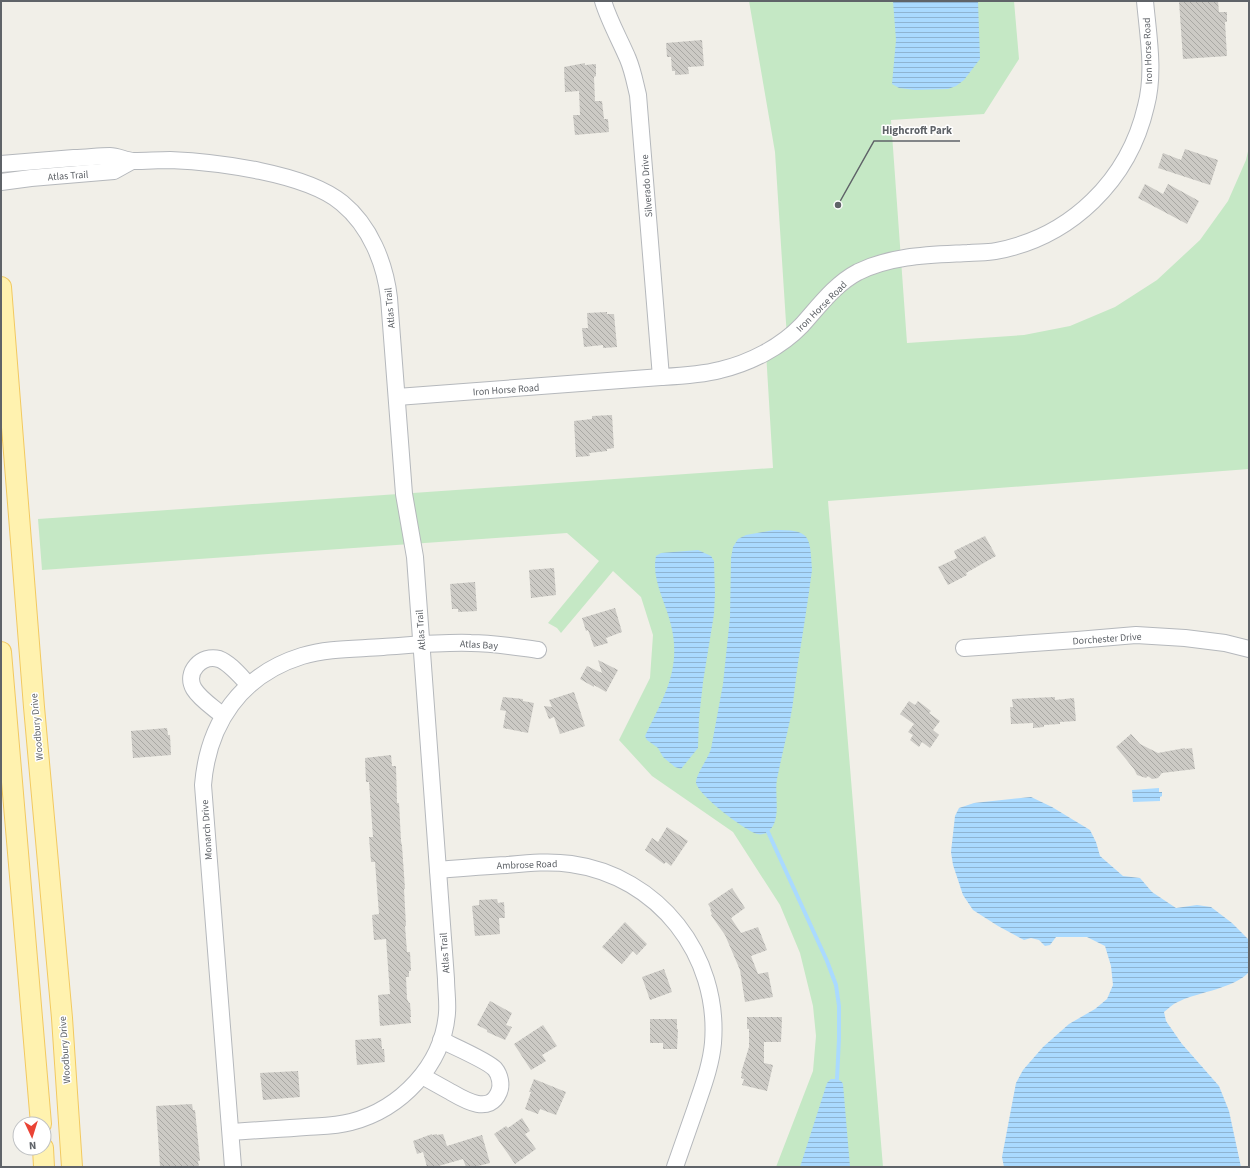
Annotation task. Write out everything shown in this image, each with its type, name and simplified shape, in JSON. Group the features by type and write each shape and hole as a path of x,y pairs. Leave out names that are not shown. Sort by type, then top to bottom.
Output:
{"main road":[{"name":"Woodbury Drive","path":"1,287 34,707 61,1010 72,1167"},
{"path":"1,652 40,1116"},
{"path":"43,1156 44,1167"}],"street":[{"name":"Silverado Drive","path":"603,1 630,65 638,95 661,378"},
{"name":"Iron Horse Road","path":"397,397 661,378 721,370 746,362 766,352 788,338 836,288 851,276 872,266 905,257 996,251 1030,241 1055,229 1083,211 1106,189 1123,164 1137,136 1147,105 1150,79 1146,1"},
{"name":"Atlas Trail","path":"1,164 112,156 132,161 171,160 208,163 265,172 286,177 315,187 342,203 363,226 376,249 384,270 389,298 404,494 415,557 447,1013 441,1040 422,1076 414,1086 382,1110 366,1118 333,1125 230,1132"},
{"name":"Atlas Trail","path":"1,182 114,171 132,161"},
{"name":"Dorchester Drive","path":"964,648 1136,635 1192,638 1225,643 1249,649"},
{"name":"Atlas Bay","path":"421,644 479,643 538,650"},
{"name":"Monarch Drive","path":"233,1167 203,785 209,749 223,716 233,703 249,685 270,671 302,656 318,652 421,644"},
{"path":"223,716 194,689 191,675 195,667 206,659 219,659 231,667 249,685"},
{"name":"Ambrose Road","path":"438,870 547,862 571,864 597,869 619,877 655,901 683,933 695,952 708,988 711,1006 712,1042 708,1072 675,1167"},
{"path":"422,1076 470,1103 486,1104 493,1101 498,1095 500,1082 495,1069 441,1040"}],"green space":[{"path":"749,1 1014,1 1019,59 984,114 891,120 907,343 1024,335 1070,326 1115,307 1157,280 1200,240 1228,201 1246,160 1249,147 1249,469 828,501 883,1167 776,1167 813,1071 816,1036 813,1006 800,953 780,905 733,832 652,776 619,740 650,678 653,635 641,597 613,571 561,633 557,628 548,623 599,561 567,533 42,570 38,519 773,468 766,352 787,338 775,152"}],"water":[{"path":"893,1 978,1 980,59 964,80 956,86 948,89 915,90 899,88 892,84 896,40"},
{"path":"774,530 795,531 806,536 809,542 812,570 791,713 776,785 777,806 775,820 769,831 765,834 757,834 743,826 712,803 698,788 696,782 711,749 723,684 730,617 731,558 733,547 738,539 746,535"},
{"path":"698,550 711,556 714,561 714,614 703,682 699,718 698,748 681,769 675,767 663,757 658,748 647,740 645,736 669,683 674,656 674,641 671,625 657,582 655,565 656,556 661,553"},
{"path":"1159,788 1159,792 1162,792 1160,801 1133,802 1132,790"},
{"path":"1031,797 1052,807 1090,830 1096,842 1100,856 1123,876 1140,878 1152,892 1176,908 1197,905 1211,907 1232,923 1249,940 1249,972 1235,982 1226,986 1178,1002 1164,1012 1166,1021 1182,1044 1219,1086 1229,1111 1241,1167 1004,1167 1002,1157 1016,1083 1023,1070 1043,1047 1069,1024 1095,1009 1107,999 1113,985 1111,966 1105,946 1087,937 1056,937 1050,945 1045,946 1039,940 1031,938 1024,940 973,910 963,895 953,865 951,852 955,816 959,808 974,803"},
{"path":"831,1079 841,1081 843,1084 850,1167 800,1167 827,1083"}],"building":[{"path":"1179,1 1218,1 1219,12 1227,12 1227,22 1225,22 1227,56 1183,59"},
{"path":"702,40 704,66 688,67 689,74 675,75 675,71 672,71 671,57 667,57 666,43"},
{"path":"585,63 585,65 596,64 596,76 594,77 595,101 602,101 604,119 608,119 609,132 575,135 573,115 580,115 579,91 565,92 564,67"},
{"path":"1185,149 1218,160 1210,185 1158,168 1163,153 1181,160"},
{"path":"1145,184 1163,194 1168,184 1199,201 1187,224 1138,198"},
{"path":"607,312 607,314 614,314 617,347 603,348 603,345 584,347 582,328 588,328 587,313"},
{"path":"612,415 614,448 607,449 607,451 589,453 590,456 576,457 574,421 592,419 592,416"},
{"path":"985,536 996,556 966,573 967,575 948,585 938,567 957,558 954,551"},
{"path":"554,568 556,595 531,598 529,570"},
{"path":"475,582 477,611 458,612 458,609 452,609 450,584"},
{"path":"615,608 622,632 606,638 608,643 594,647 588,630 586,631 582,618"},
{"path":"598,660 618,670 606,692 580,679 587,666 602,673"},
{"path":"574,692 585,726 560,734 554,717 549,719 544,706 552,707 549,700"},
{"path":"503,697 523,699 523,701 534,703 528,733 503,728 506,711 500,710"},
{"path":"1055,697 1055,700 1074,698 1076,721 1060,722 1060,724 1044,725 1044,727 1033,728 1033,723 1011,724 1010,707 1013,707 1012,699"},
{"path":"909,701 915,705 918,701 931,711 929,713 940,721 933,730 939,735 930,748 922,742 919,747 910,740 913,735 908,732 914,724 900,714"},
{"path":"167,728 168,735 170,735 171,755 133,758 131,731"},
{"path":"1131,734 1140,744 1158,753 1192,748 1195,769 1162,773 1158,778 1152,779 1148,776 1146,778 1137,775 1116,747"},
{"path":"391,755 392,766 396,766 397,803 399,803 405,889 405,926 407,952 410,952 411,971 409,971 409,977 406,977 407,999 410,1003 411,1023 380,1026 378,995 390,994 386,939 374,940 372,915 379,914 375,862 371,862 369,837 373,837 369,782 366,782 365,758"},
{"path":"667,827 688,841 671,866 666,862 664,864 645,850 652,838 658,842"},
{"path":"732,888 745,908 731,918 741,933 758,927 767,950 751,956 758,974 768,972 773,997 745,1002 740,970 725,935 711,915 711,909 708,904"},
{"path":"497,899 498,903 504,902 505,918 499,918 500,934 475,936 472,906 479,905 479,900"},
{"path":"625,922 647,944 637,955 633,951 622,964 602,947"},
{"path":"664,969 672,992 650,1000 642,977"},
{"path":"490,1001 512,1013 506,1025 512,1027 505,1040 487,1032 487,1030 477,1025"},
{"path":"747,1017 782,1017 781,1042 764,1042 764,1063 773,1065 767,1091 742,1085 744,1079 741,1078 741,1073 749,1047"},
{"path":"650,1019 677,1019 677,1049 663,1049 663,1043 650,1043"},
{"path":"543,1025 557,1046 542,1055 546,1061 531,1070 514,1044"},
{"path":"381,1038 385,1062 357,1065 355,1040"},
{"path":"298,1071 300,1097 263,1100 260,1073"},
{"path":"534,1079 566,1092 556,1115 540,1109 538,1114 525,1109"},
{"path":"192,1104 193,1110 195,1110 200,1161 198,1161 199,1167 160,1167 156,1106"},
{"path":"522,1118 530,1131 525,1134 536,1149 515,1164 494,1134 506,1126 508,1128"},
{"path":"432,1134 443,1134 447,1146 482,1135 490,1163 474,1167 466,1167 463,1159 435,1167 427,1167 423,1152 417,1154 413,1141"}],"waterway":[{"path":"768,832 827,961 836,985 839,1006 837,1079"}],"place":[{"name":"Highcroft Park","path":"838,205"}]}
